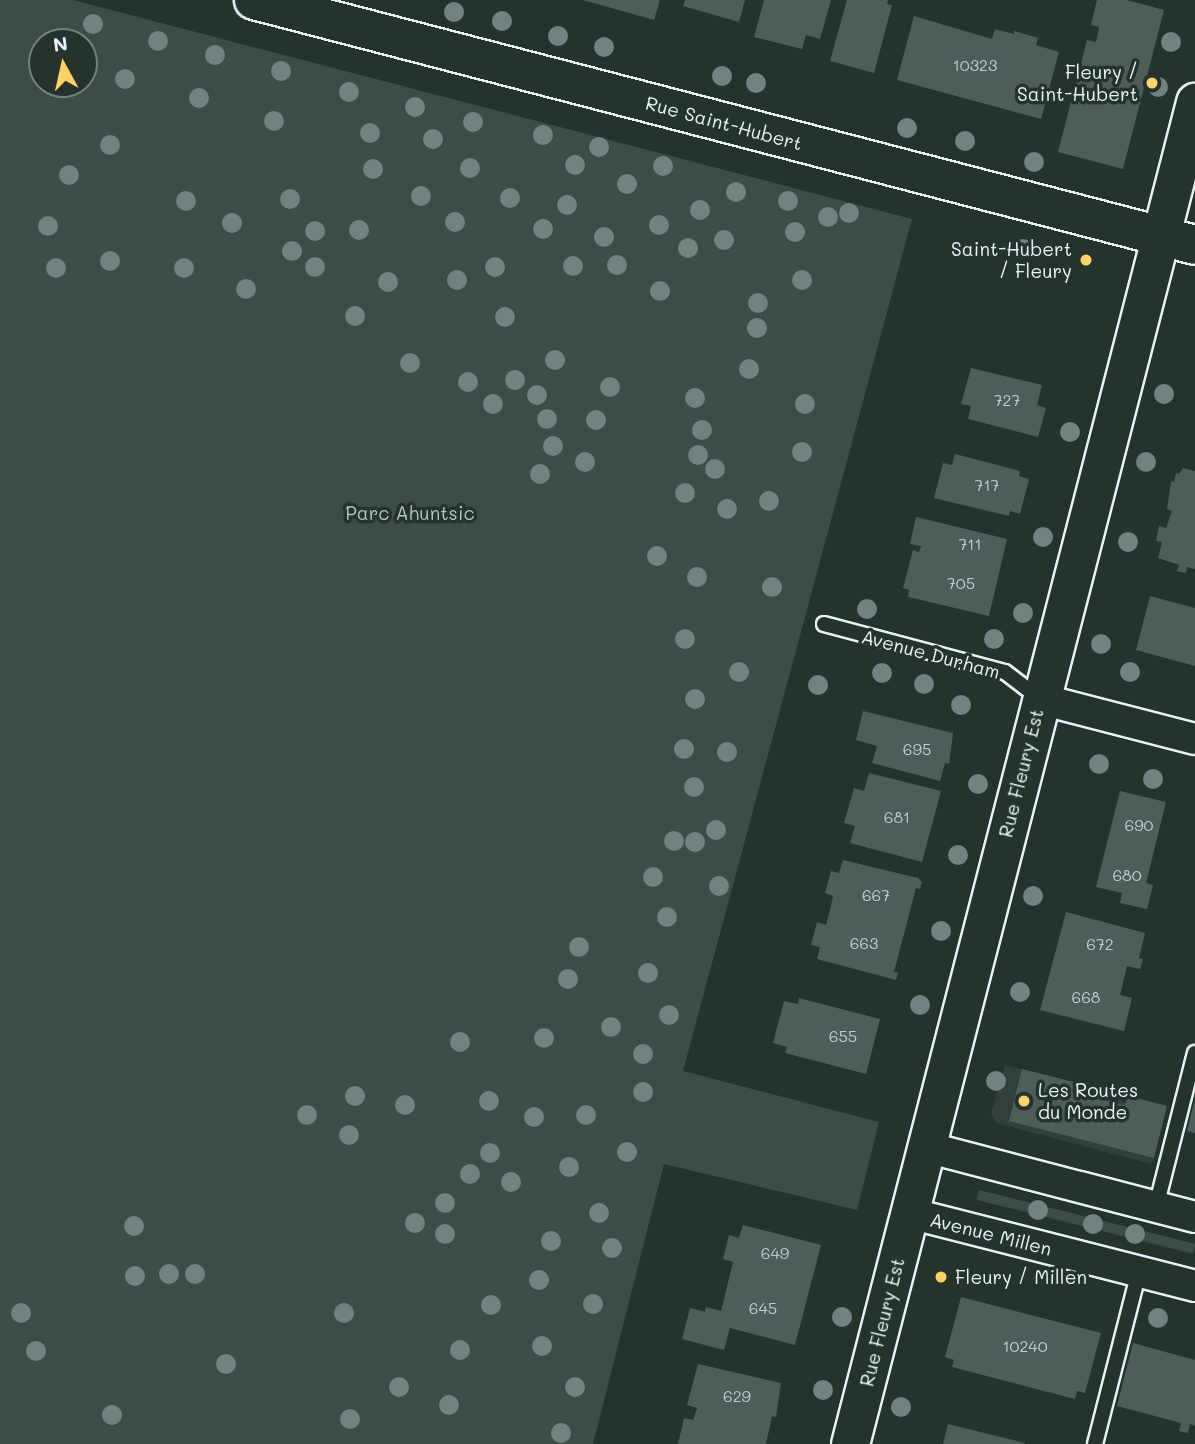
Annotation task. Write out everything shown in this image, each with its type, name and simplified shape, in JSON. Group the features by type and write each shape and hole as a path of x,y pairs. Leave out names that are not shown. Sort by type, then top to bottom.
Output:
{"main road":[{"name":"Rue Saint-Hubert","path":"254,0 1178,240"}],"street":[{"name":"Rue Fleury Est","path":"850,1444 1040,699 1178,240 1195,102"},
{"name":"Avenue Durham","path":"1040,699 1195,739"},
{"path":"926,1147 1195,1217"},
{"name":"Avenue Millen","path":"909,1213 1195,1286"}],"lane":[{"name":"Avenue Durham","path":"824,625 1005,672 1040,699"},
{"path":"1156,1207 1195,1053"},
{"path":"1095,1444 1139,1271"}],"shaded area":[{"path":"1005,1065 1167,1106 1152,1164 996,1123 991,1113"}],"green space":[{"name":"Parc Ahuntsic","path":"0,0 73,0 912,219 683,1071 879,1122 857,1210 664,1164 593,1444 0,1444"},
{"path":"979,1190 1195,1244 1193,1254 977,1200"}],"building":[{"path":"583,0 660,0 654,20"},
{"path":"685,0 745,0 739,22 683,6"},
{"path":"764,0 831,0 820,39 806,35 802,49 754,37"},
{"path":"847,0 888,0 887,4 892,5 874,73 830,61"},
{"path":"1097,0 1127,0 1164,10 1123,169 1058,152 1087,40 1096,42 1099,27 1091,25"},
{"path":"914,16 992,39 995,29 1014,34 1014,31 1038,38 1036,45 1059,52 1041,119 897,80"},
{"path":"971,368 1042,385 1037,405 1046,408 1038,437 968,419 971,406 961,404"},
{"path":"955,454 1020,471 1019,476 1029,479 1020,514 1010,511 1009,516 934,498 943,463 952,465"},
{"path":"1183,468 1195,471 1195,569 1187,567 1186,573 1177,571 1179,565 1158,558 1162,542 1156,541 1159,526 1166,528 1172,511 1167,509 1171,481 1174,482 1176,473 1179,474"},
{"path":"916,517 1007,539 989,616 908,597 909,590 903,588 913,550 919,552 921,546 910,544"},
{"path":"1150,596 1195,608 1195,666 1136,650"},
{"path":"863,711 953,733 949,764 945,763 940,781 872,763 877,746 856,740"},
{"path":"869,773 941,791 922,862 850,843 855,826 844,823 854,788 864,791"},
{"path":"1120,791 1166,802 1146,883 1153,885 1147,909 1120,903 1122,893 1096,887"},
{"path":"843,860 918,878 922,882 920,889 916,888 894,972 898,973 896,980 817,959 820,947 811,945 817,922 826,925 833,896 825,893 831,871 839,873"},
{"path":"1066,912 1145,933 1139,958 1143,959 1140,969 1127,966 1120,995 1132,998 1124,1031 1040,1010"},
{"path":"799,998 880,1019 866,1074 785,1053 787,1047 773,1043 784,1001 798,1004"},
{"path":"1022,1069 1074,1082 1072,1092 1125,1105 1128,1096 1167,1106 1154,1158 1009,1121"},
{"path":"1195,1103 1195,1133 1187,1131"},
{"path":"743,1225 821,1245 795,1345 730,1328 724,1350 682,1339 690,1308 705,1312 706,1307 721,1311 733,1262 723,1259 729,1235 739,1238"},
{"path":"961,1297 1101,1333 1085,1393 1077,1391 1075,1399 952,1367 954,1360 945,1357"},
{"path":"1133,1343 1195,1360 1195,1426 1190,1424 1188,1433 1179,1431 1181,1423 1117,1406"},
{"path":"698,1364 781,1383 776,1417 772,1416 766,1444 678,1444 684,1418 693,1420 697,1408 687,1405"},
{"path":"948,1424 1025,1443 943,1444"}],"place":[{"name":"Fleury / Saint-Hubert","path":"1152,83"},
{"name":"Saint-Hubert / Fleury","path":"1086,260"},
{"name":"Les Routes du Monde","path":"1024,1101"},
{"name":"Fleury / Millen","path":"941,1277"}]}
